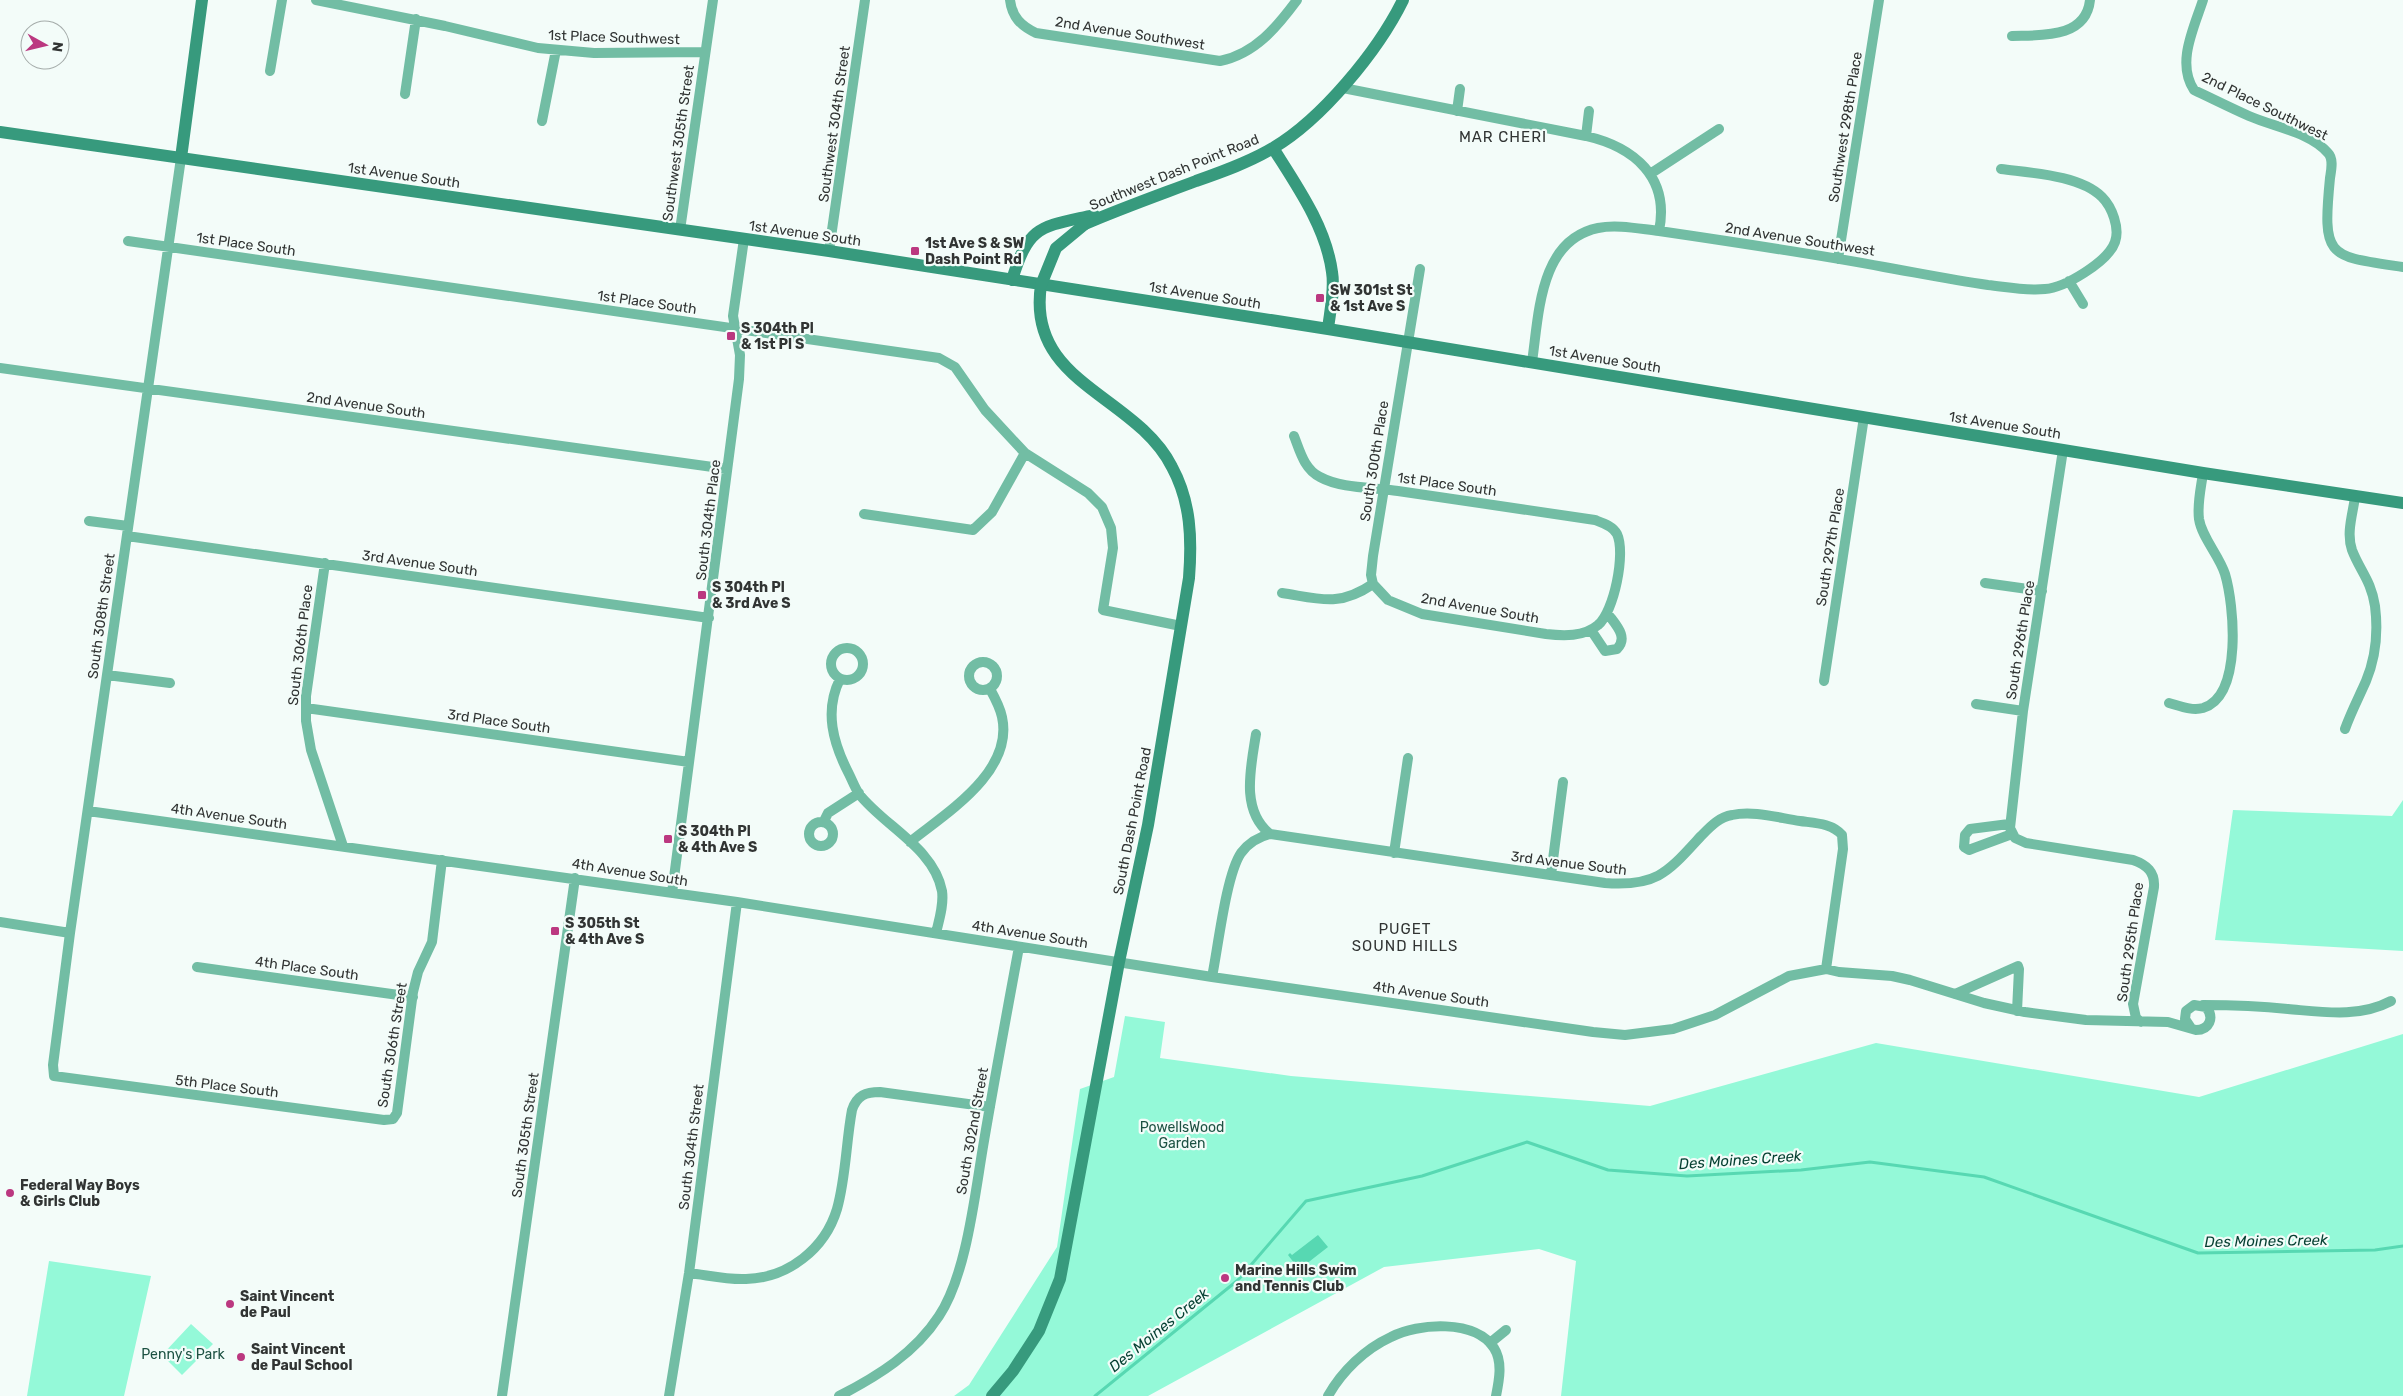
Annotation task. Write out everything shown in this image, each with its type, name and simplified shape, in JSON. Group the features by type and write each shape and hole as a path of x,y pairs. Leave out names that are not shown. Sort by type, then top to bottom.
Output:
{"main road":[{"path":"181,158 202,0"},
{"name":"Southwest Dash Point Road","path":"1041,285 1056,248 1086,224 1117,210 1224,171 1274,148 1313,117 1343,88 1380,39 1402,0"},
{"name":"1st Avenue South","path":"0,132 829,251 1328,329 2203,473 2403,503"},
{"path":"1274,148 1302,193 1322,237 1332,272 1328,329"},
{"path":"1012,280 1020,255 1029,238 1035,232 1044,227 1117,210"},
{"name":"South Dash Point Road","path":"992,1396 1013,1372 1039,1331 1060,1279 1119,962 1148,825 1181,626 1192,546 1189,514 1172,466 1143,428 1075,377 1049,346 1043,333 1040,318 1041,285"}],"street":[{"path":"270,71 282,0"},
{"name":"1st Place Southwest","path":"316,0 416,20 522,45 556,50 629,54 705,52"},
{"name":"Southwest 305th Street","path":"680,230 712,0"},
{"name":"Southwest 304th Street","path":"829,251 866,0"},
{"name":"2nd Avenue Southwest","path":"1010,0 1016,19 1025,28 1036,33 1220,61 1234,58 1254,46 1276,27 1297,0"},
{"name":"Southwest 298th Place","path":"1838,259 1879,0"},
{"path":"2012,36 2057,35 2070,29 2081,18 2090,0"},
{"name":"2nd Place Southwest","path":"2203,0 2186,58 2186,70 2189,82 2194,90 2250,117 2307,138 2330,155 2332,164 2328,233 2331,246 2339,254 2349,259 2403,267"},
{"path":"405,94 416,20"},
{"path":"542,121 556,50"},
{"path":"1343,88 1586,136 1620,147 1638,161 1650,174 1657,186 1662,205 1659,230"},
{"path":"1457,111 1460,89"},
{"path":"1586,136 1589,112"},
{"path":"1650,174 1719,129"},
{"name":"South 308th Street","path":"56,1078 53,1069 70,933 181,158"},
{"name":"2nd Avenue Southwest","path":"1532,362 1545,283 1554,262 1567,244 1584,233 1603,227 1659,230 2026,290 2055,288 2069,281 2104,256 2113,245 2116,238 2114,221 2109,206 2102,196 2062,178 2001,169"},
{"name":"South 304th Place","path":"672,893 740,371 738,341 733,316 744,239"},
{"name":"1st Place South","path":"128,241 939,358 955,366 985,410 1025,453 1088,493 1102,507 1110,528 1113,548 1103,610 1181,626"},
{"name":"South 300th Place","path":"1374,584 1372,568 1420,269"},
{"path":"2069,281 2083,304"},
{"name":"2nd Avenue South","path":"0,368 728,469"},
{"name":"South 297th Place","path":"1824,681 1864,417"},
{"name":"1st Place South","path":"1294,436 1307,466 1320,477 1338,483 1595,520 1608,525 1616,532 1620,542 1613,601 1608,614"},
{"name":"South 296th Place","path":"2062,450 2023,711 2011,829 2026,844 2117,857 2146,866"},
{"path":"864,514 973,530 992,512 1025,453"},
{"path":"2169,703 2195,709 2210,705 2224,689 2231,663 2232,616 2228,588 2219,558 2201,527 2199,517 2203,473"},
{"path":"2345,729 2351,709 2367,678 2375,648 2376,634 2372,593 2351,544 2350,531 2355,497"},
{"name":"3rd Avenue South","path":"89,521 128,531 325,563 709,618"},
{"name":"South 306th Place","path":"325,563 306,708 311,750 343,846"},
{"path":"1282,593 1324,599 1340,599 1357,595 1374,584"},
{"name":"2nd Avenue South","path":"1374,584 1388,600 1422,614 1555,635 1574,635 1594,628"},
{"path":"1986,584 2042,591"},
{"path":"1608,614 1622,634 1622,642 1617,649 1605,651 1594,628 1608,614"},
{"path":"107,675 170,683"},
{"path":"840,679 834,694 832,732 838,752 859,793 910,842 931,867 938,879 942,892 936,932"},
{"path":"910,842 979,784 995,761 1001,743 1003,726 1000,708 990,689"},
{"path":"1976,704 2023,711"},
{"name":"3rd Place South","path":"306,708 689,762"},
{"path":"1212,977 1228,893 1236,864 1242,853 1254,840 1270,834 1256,819 1252,805 1250,780 1256,734"},
{"path":"1394,853 1408,758"},
{"path":"1551,875 1563,782"},
{"path":"824,822 828,813 859,793"},
{"name":"4th Avenue South","path":"88,811 576,878 936,932 1212,977 1593,1032 1625,1035 1657,1032 1693,1023 1715,1015 1781,979 1808,971 1826,969 1852,974 1892,976 2017,1011 2086,1020 2168,1022 2191,1028"},
{"name":"3rd Avenue South","path":"1270,834 1610,884 1646,882 1667,871 1712,825 1731,815 1752,814 1829,826 1839,832 1844,844 1826,969"},
{"name":"South 306th Street","path":"394,1118 397,1113 418,972 432,942 442,860"},
{"name":"South 295th Place","path":"2141,1022 2136,1018 2134,994 2154,882 2154,876 2146,866"},
{"name":"South 305th Street","path":"502,1396 576,878"},
{"name":"South 304th Street","path":"669,1396 689,1273 737,902"},
{"path":"0,922 70,933"},
{"name":"South 302nd Street","path":"840,1396 874,1377 907,1353 940,1316 949,1299 961,1264 1019,947"},
{"path":"1956,994 2018,966 2020,969 2017,1011"},
{"name":"4th Place South","path":"197,967 413,997"},
{"path":"2168,1022 2180,1018 2194,1004 2345,1012 2376,1009 2391,1001"},
{"path":"2202,1005 2210,1012 2210,1020"},
{"path":"2186,1011 2185,1019 2191,1028 2200,1030 2205,1028 2210,1020 2224,1007 2233,1005"},
{"name":"5th Place South","path":"56,1078 384,1120 394,1118"},
{"path":"689,1273 737,1279 770,1276 798,1262 814,1250 825,1235 837,1208 852,1110 859,1097 865,1094 891,1093 990,1106"},
{"path":"1328,1396 1344,1372 1358,1359 1391,1337 1406,1330 1445,1326 1475,1333 1490,1343 1495,1349 1499,1366 1496,1396"},
{"path":"1490,1343 1506,1330"}],"green space":[{"path":"2403,800 2403,951 2215,940 2233,810 2392,816"},
{"name":"PowellsWood Garden","path":"1125,1016 1165,1022 1160,1058 1291,1076 1650,1106 1876,1043 2199,1097 2403,1034 2403,1396 1561,1396 1576,1261 1539,1249 1384,1267 1148,1396 954,1396 969,1385 1057,1247 1080,1089 1114,1077"},
{"path":"49,1261 151,1276 124,1396 27,1396"},
{"name":"Penny's Park","path":"191,1324 213,1344 182,1375 162,1355"}],"shaded area":[{"path":"1318,1235 1328,1247 1301,1268 1303,1270 1301,1272 1288,1255 1290,1253 1292,1255"}],"waterway":[{"name":"Des Moines Creek","path":"1095,1396 1238,1280 1306,1201 1422,1176 1527,1142 1608,1170 1687,1176 1801,1170 1870,1162 1984,1177 2198,1253 2375,1250 2403,1246"}],"place":[{"name":"1st Ave S & SW Dash Point Rd","path":"915,251"},
{"name":"SW 301st St & 1st Ave S","path":"1320,298"},
{"name":"S 304th Pl & 1st Pl S","path":"731,336"},
{"name":"S 304th Pl & 3rd Ave S","path":"702,595"},
{"name":"S 304th Pl & 4th Ave S","path":"668,839"},
{"name":"S 305th St & 4th Ave S","path":"555,931"},
{"name":"Federal Way Boys & Girls Club","path":"10,1193"},
{"name":"Marine Hills Swim and Tennis Club","path":"1225,1278"},
{"name":"Saint Vincent de Paul","path":"230,1304"},
{"name":"Saint Vincent de Paul School","path":"241,1357"}],"district":[{"name":"MAR CHERI","path":"1503,137"},
{"name":"PUGET SOUND HILLS","path":"1405,938"}]}
